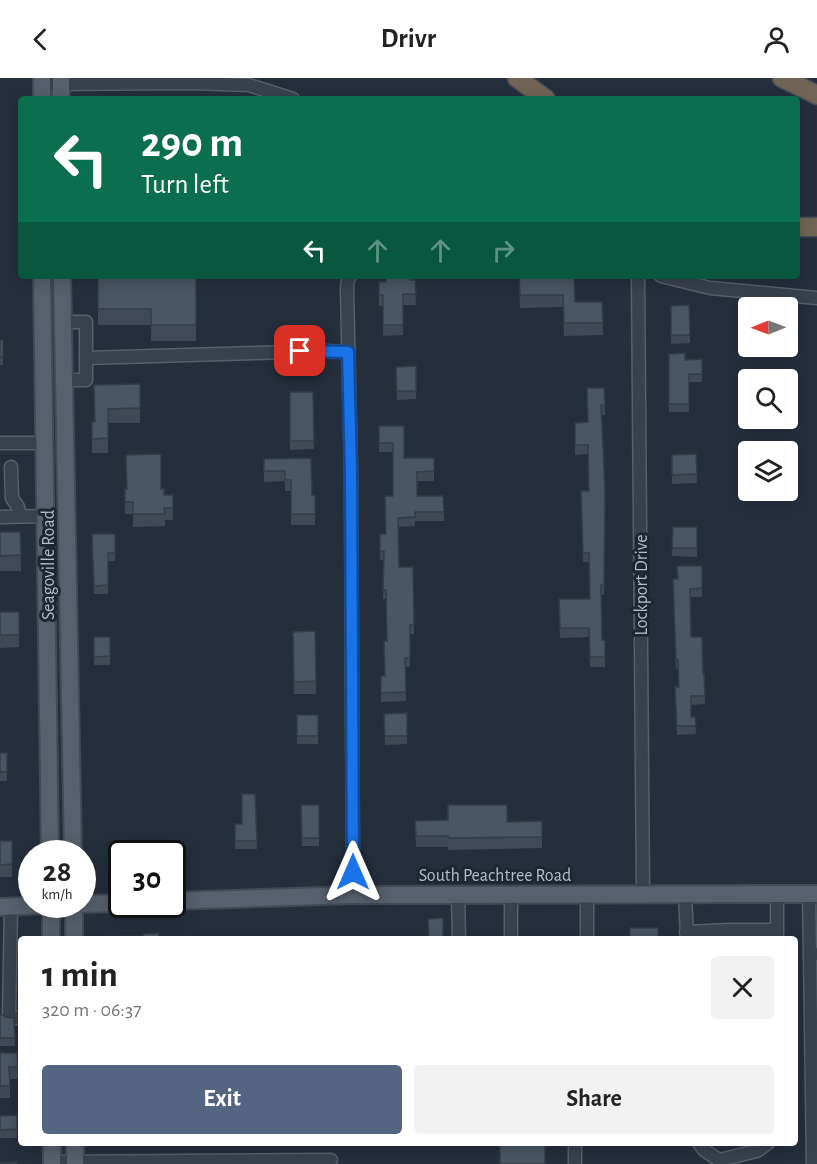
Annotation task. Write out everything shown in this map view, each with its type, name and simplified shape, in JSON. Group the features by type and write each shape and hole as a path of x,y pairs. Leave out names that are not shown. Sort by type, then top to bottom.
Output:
{"highway":[{"path":"517,78 542,96"},
{"path":"782,78 817,95"},
{"path":"800,226 817,227"}],"main road":[{"name":"Seagoville Road","path":"42,279 50,840"},
{"name":"Seagoville Road","path":"62,279 73,840"},
{"path":"47,552 67,551"},
{"path":"47,669 68,669"},
{"name":"South Peachtree Road","path":"186,901 353,895 813,894"},
{"path":"51,918 51,936"},
{"path":"73,918 74,936"},
{"path":"52,1146 52,1163"},
{"path":"75,1146 75,1163"}],"street":[{"path":"42,87 193,83 249,85 284,96"},
{"path":"348,279 353,895"},
{"name":"Lockport Drive","path":"638,279 643,894"},
{"path":"673,279 710,288 817,298"},
{"path":"63,322 86,322 86,380 65,380"},
{"path":"86,358 348,352"},
{"path":"0,443 46,443"},
{"path":"11,467 12,498 18,507 20,516"},
{"path":"0,517 46,516"},
{"path":"587,894 587,936"},
{"path":"685,894 687,936 731,930 777,935 777,894"},
{"path":"813,894 813,1164"},
{"path":"458,895 459,936"},
{"path":"511,895 511,936"},
{"path":"5,907 9,1018 18,1018"},
{"path":"575,1146 575,1164"},
{"path":"701,1146 719,1160 757,1151 764,1146"},
{"path":"52,1163 331,1160"}],"building":[{"path":"98,279 196,279 196,325 151,325 151,309 98,309"},
{"path":"386,279 415,280 416,294 403,294 403,325 383,325 383,295 379,295 379,282 386,282"},
{"path":"519,279 574,279 575,302 602,302 603,323 564,323 563,295 520,295"},
{"path":"689,305 690,335 671,335 671,306"},
{"path":"0,340 3,340 3,357 0,357"},
{"path":"685,353 685,360 702,359 702,374 689,374 689,404 669,404 669,354"},
{"path":"416,366 416,391 397,391 396,367"},
{"path":"140,384 140,408 108,409 108,438 92,439 92,422 95,422 94,385"},
{"path":"587,388 604,388 605,405 601,405 605,491 604,585 601,585 602,640 605,640 605,657 590,657 589,628 560,628 559,599 590,599 589,553 583,553 581,491 589,491 588,445 575,445 575,423 588,422"},
{"path":"290,392 313,392 314,441 290,441"},
{"path":"379,426 404,426 404,458 434,458 434,471 417,472 417,496 443,496 444,512 415,512 415,517 398,518 399,567 413,567 414,625 410,625 410,658 405,658 406,692 381,693 381,676 385,676 384,641 387,641 386,590 383,590 384,551 380,551 380,534 386,534 385,496 393,496 393,443 379,443"},
{"path":"161,454 161,489 164,489 164,495 173,495 173,508 164,508 165,514 133,514 133,502 125,502 126,455"},
{"path":"696,454 697,474 672,475 672,455"},
{"path":"311,458 315,514 291,514 291,480 285,480 285,471 264,471 264,459"},
{"path":"673,527 697,527 697,548 672,548"},
{"path":"0,532 20,532 21,555 0,556"},
{"path":"92,534 115,534 115,553 108,553 108,585 94,586"},
{"path":"677,566 702,566 702,588 690,589 691,637 702,637 705,696 691,696 691,717 695,717 696,726 677,726 675,687 679,687 673,579 678,579"},
{"path":"0,612 19,612 19,635 0,635"},
{"path":"315,631 316,681 294,682 293,632"},
{"path":"94,637 110,637 110,656 94,657"},
{"path":"407,713 407,736 385,736 384,714"},
{"path":"297,715 318,715 318,736 297,736"},
{"path":"0,753 7,753 7,772 0,772"},
{"path":"242,794 255,794 257,841 235,841 235,824 242,824"},
{"path":"301,805 319,805 319,838 302,838"},
{"path":"448,805 507,805 507,822 542,821 542,837 416,836 415,821 448,820"},
{"path":"0,841 12,841 12,864 0,865"},
{"path":"443,918 443,936 429,936 428,919"},
{"path":"630,928 658,928 658,936 630,936"},
{"path":"159,933 159,936 143,936 143,934"},
{"path":"0,1015 14,1018 15,1038 0,1038"},
{"path":"0,1053 17,1053 18,1067 9,1067 10,1086 0,1086"},
{"path":"17,1115 17,1129 0,1130 0,1116"},
{"path":"500,1146 545,1146 545,1164 500,1164"},
{"path":"17,1162 18,1164 0,1164 0,1163"}],"route":[{"path":"300,351 348,352 351,473 353,872"}]}
